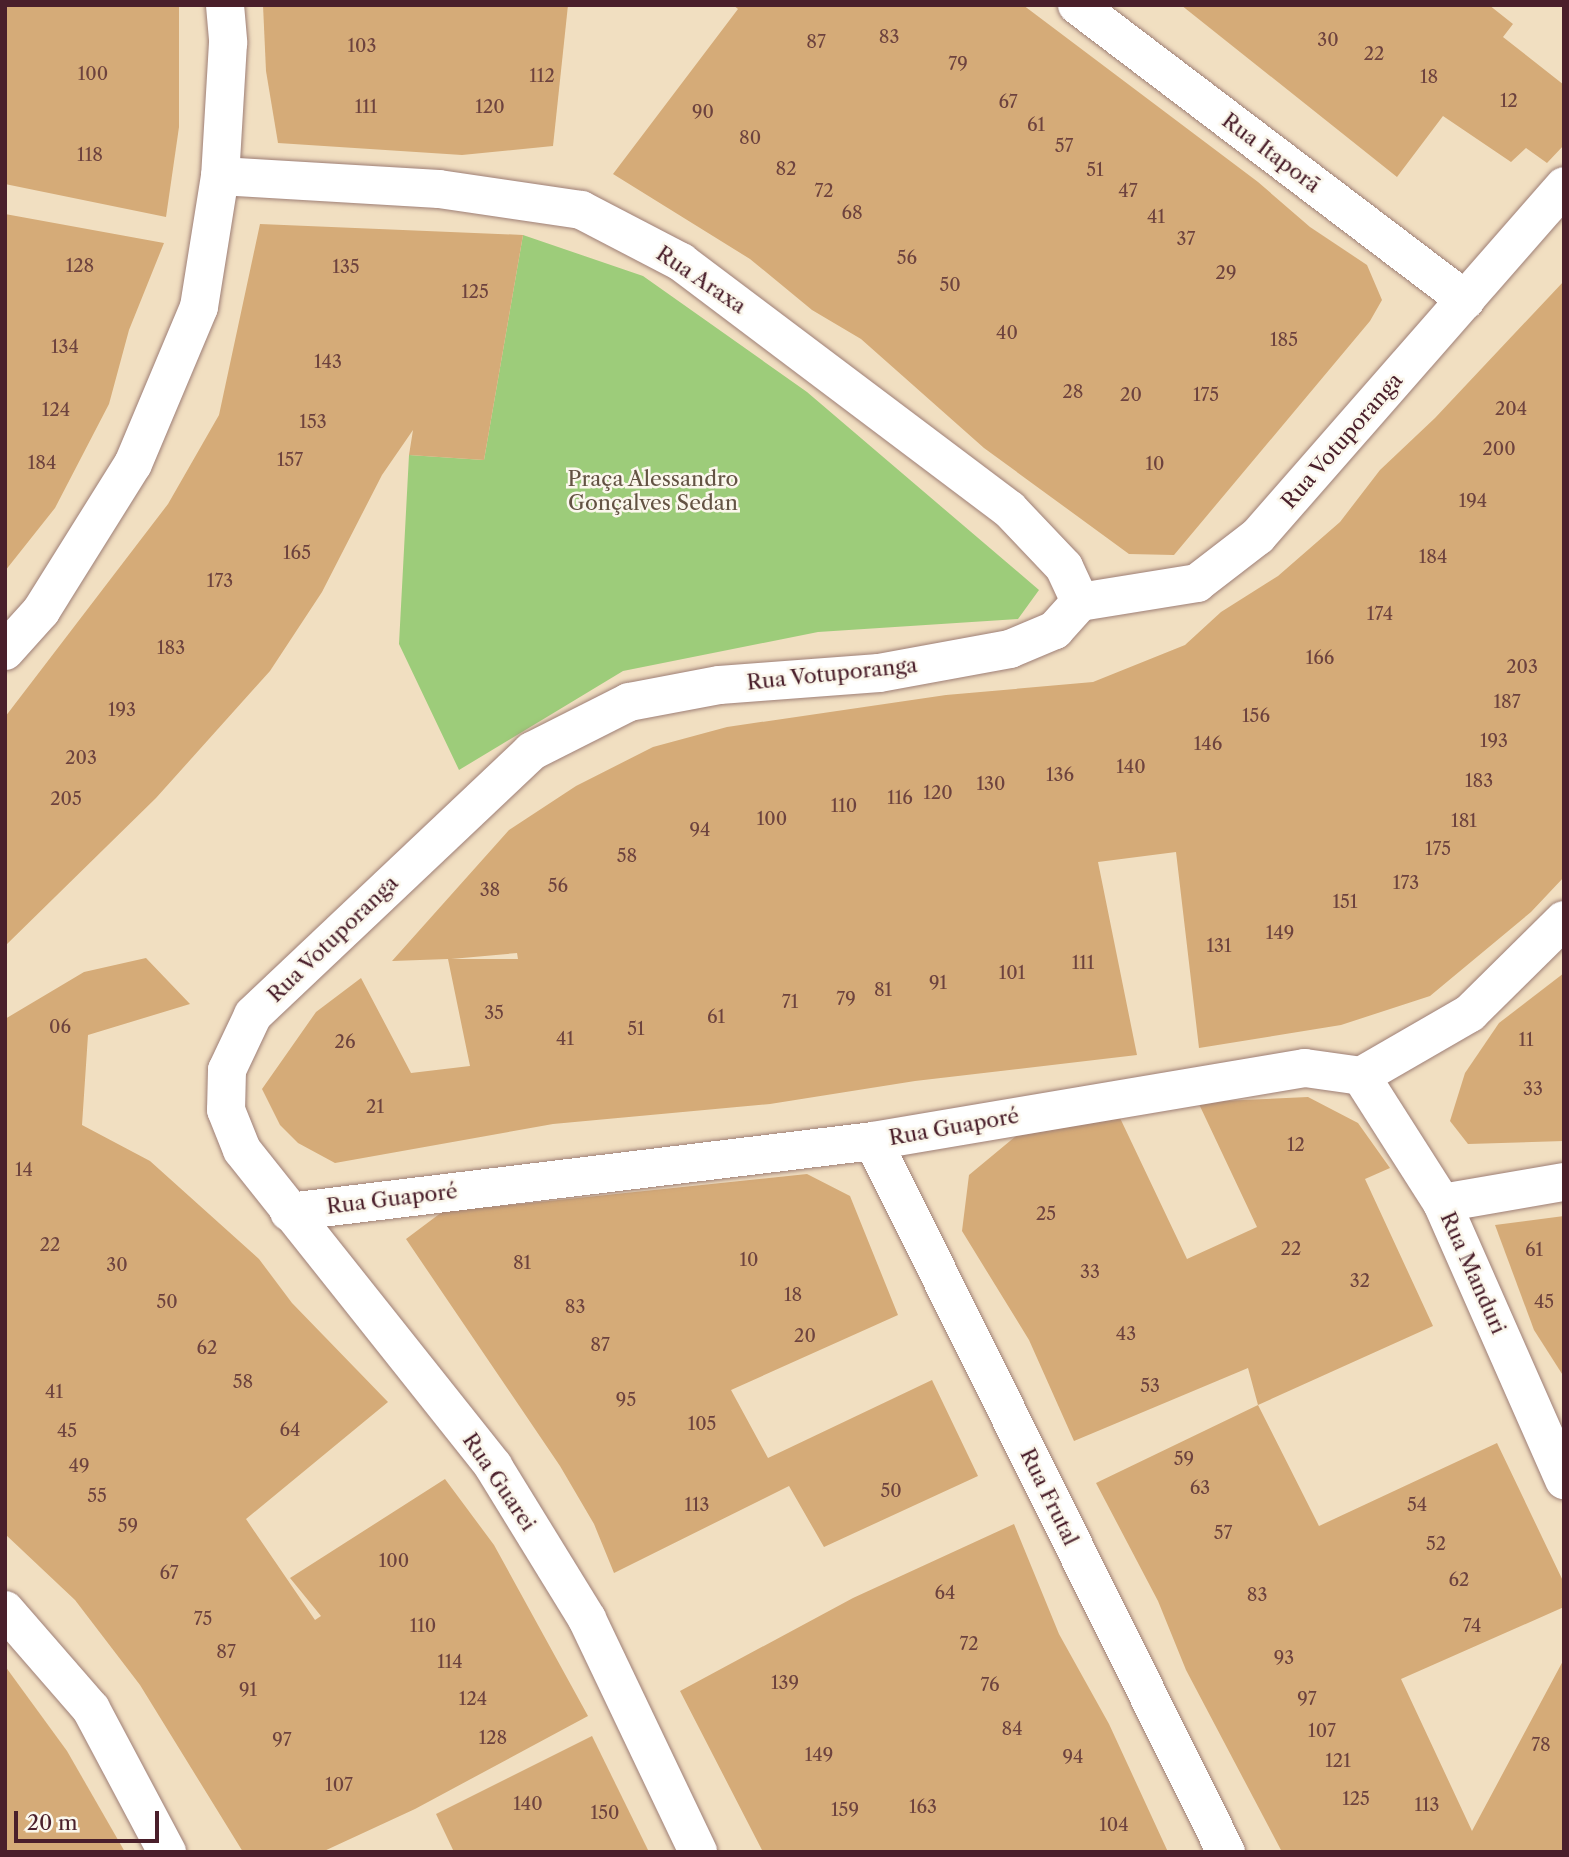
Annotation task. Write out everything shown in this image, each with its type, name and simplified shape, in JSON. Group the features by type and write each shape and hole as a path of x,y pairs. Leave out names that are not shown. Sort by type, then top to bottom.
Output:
{"street":[{"path":"5,651 41,611 133,464 199,307 219,176 228,43 225,5"},
{"name":"Rua Itaporã","path":"1077,5 1466,300"},
{"name":"Rua Araxa","path":"219,176 439,189 581,210 681,262 1009,509 1064,567 1080,602"},
{"name":"Rua Votuporanga","path":"242,1150 226,1110 227,1070 253,1015 532,751 629,702 719,685 879,673 1010,649 1055,630 1080,602 1197,583 1258,536 1564,186"},
{"path":"1362,1076 1470,1013 1564,920"},
{"name":"Rua Guaporé","path":"289,1212 873,1141 1305,1068 1362,1076"},
{"name":"Rua Manduri","path":"1362,1076 1443,1203 1564,1480"},
{"name":"Rua Frutal","path":"873,1141 1226,1852"},
{"name":"Rua Guarei","path":"242,1150 493,1466 587,1619 698,1852"},
{"path":"1443,1203 1564,1182"},
{"path":"5,1610 92,1709 167,1852"}],"green space":[{"name":"Praça Alessandro Gonçalves Sedan","path":"523,235 643,276 807,392 1039,590 1018,619 818,632 623,671 459,770 399,644 409,455 484,460"}],"building":[{"path":"5,5 179,5 179,127 166,217 5,184"},
{"path":"263,5 568,5 553,146 462,155 278,143 266,71"},
{"path":"733,5 1023,5 1258,182 1310,227 1367,265 1382,300 1370,321 1174,555 1129,554 984,448 861,339 812,310 750,259 613,174 738,9"},
{"path":"1181,5 1489,5 1513,24 1503,37 1564,85 1564,145 1547,163 1526,148 1511,162 1443,116 1397,177"},
{"path":"5,214 164,243 129,330 109,404 55,508 5,571"},
{"path":"260,224 523,235 484,460 409,455 413,430 382,475 322,592 270,671 156,798 5,946 5,717 168,504 219,415"},
{"path":"1564,281 1564,877 1531,912 1430,996 1341,1025 1199,1048 1176,852 1098,862 1137,1055 915,1081 770,1104 553,1124 335,1163 298,1143 280,1125 262,1089 316,1012 361,978 411,1073 470,1066 448,959 392,961 509,830 576,786 653,747 727,727 946,695 1093,682 1185,645 1221,612 1278,576 1340,522 1380,470 1435,418","holes":["517,953 518,959 451,959"]},
{"path":"146,958 190,1004 88,1035 82,1125 150,1161 259,1259 292,1303 388,1402 246,1519 315,1620 321,1616 290,1578 445,1479 494,1545 588,1716 415,1809 322,1852 243,1852 140,1685 75,1600 5,1534 5,1019 84,972"},
{"path":"1564,973 1564,1141 1468,1144 1450,1121 1465,1073 1499,1023"},
{"path":"1308,1097 1358,1123 1390,1168 1365,1179 1433,1326 1258,1405 1248,1368 1074,1441 1029,1340 962,1231 969,1175 1016,1136 1120,1118 1187,1259 1257,1227 1198,1102"},
{"path":"807,1174 850,1196 898,1315 731,1390 768,1458 932,1380 978,1476 824,1547 789,1486 614,1573 594,1524 560,1466 406,1239 442,1212"},
{"path":"1564,1216 1564,1377 1534,1330 1495,1225"},
{"path":"1258,1405 1319,1526 1497,1443 1564,1583 1564,1607 1401,1679 1472,1831 1564,1659 1564,1852 1282,1852 1186,1670 1158,1601 1096,1483"},
{"path":"1014,1524 1059,1634 1109,1724 1168,1852 763,1852 680,1691 853,1598"},
{"path":"5,1666 67,1751 125,1852 5,1852"},
{"path":"592,1736 649,1852 454,1852 436,1814"}]}
